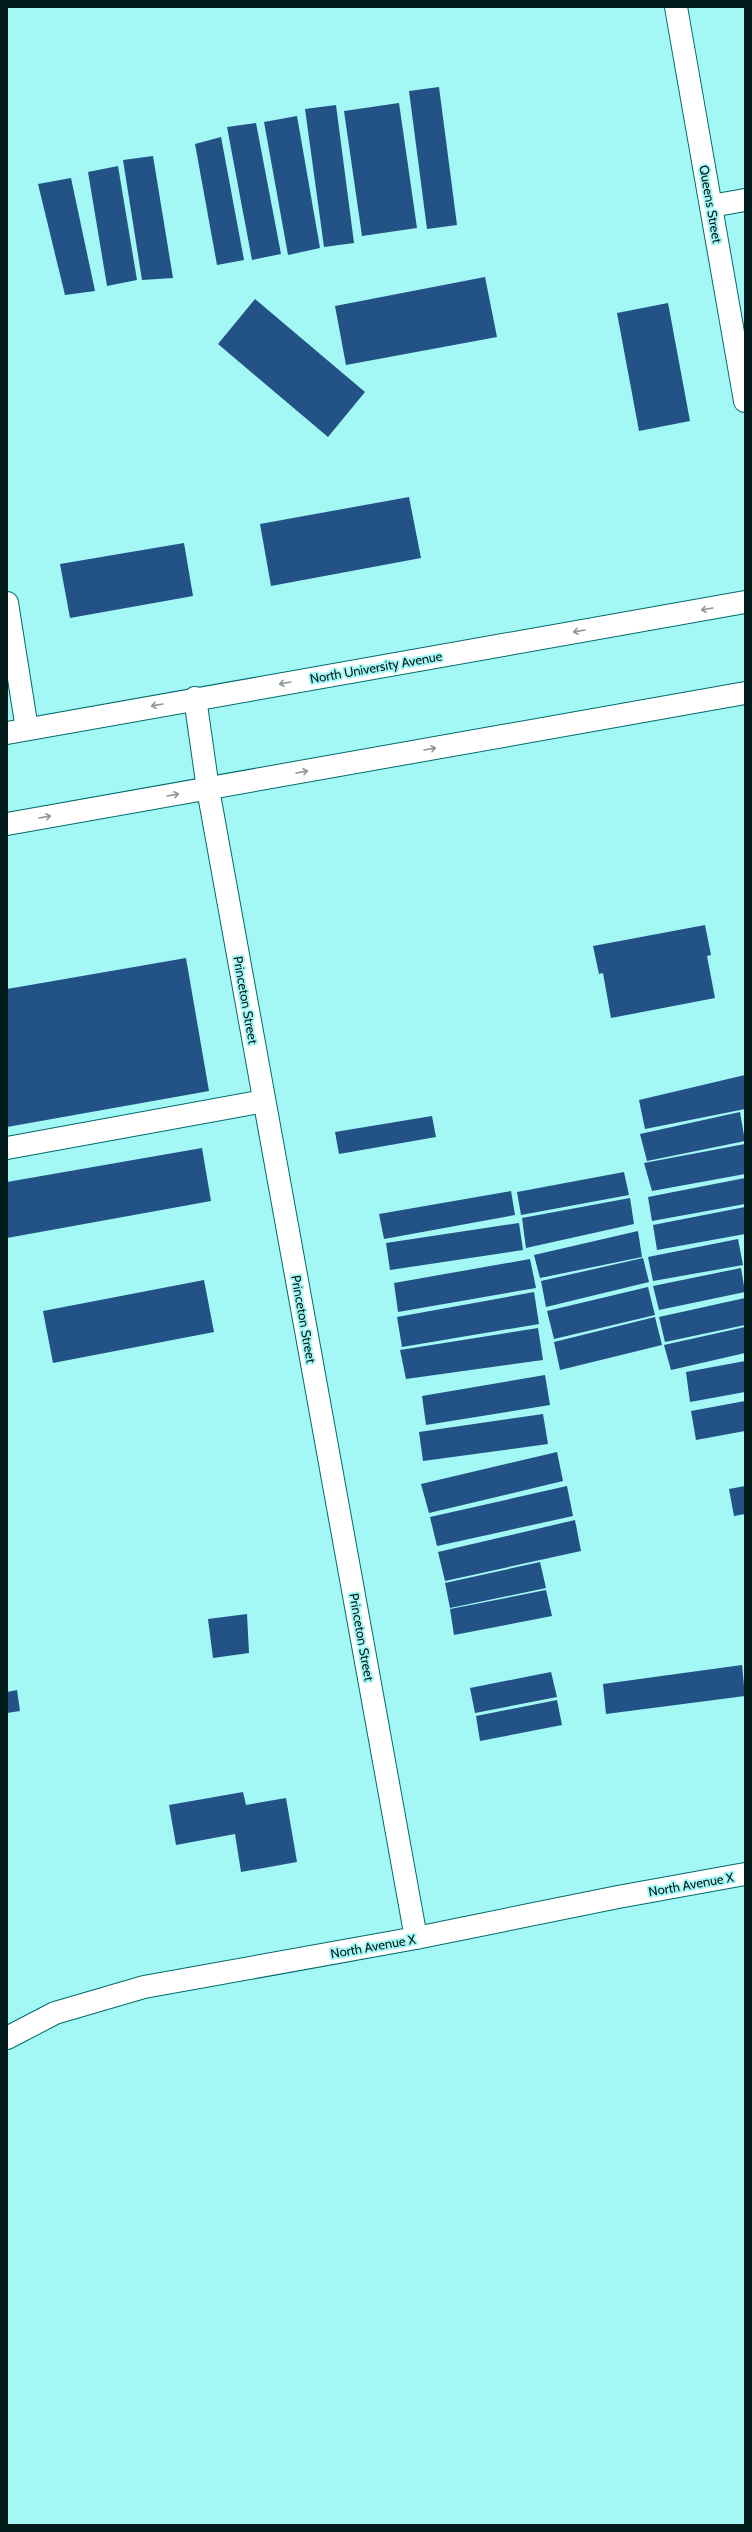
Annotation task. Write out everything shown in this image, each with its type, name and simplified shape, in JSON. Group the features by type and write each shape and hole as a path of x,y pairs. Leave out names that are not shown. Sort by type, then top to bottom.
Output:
{"street":[{"name":"Queens Street","path":"676,7 745,402"},
{"path":"711,206 745,200"},
{"name":"North University Avenue","path":"17,731 195,698 745,602"},
{"path":"7,603 17,731"},
{"path":"7,824 745,693"},
{"name":"Princeton Street","path":"195,698 208,788 416,1938"},
{"path":"7,1148 264,1101"},
{"name":"North Avenue X","path":"7,2038 55,2014 144,1987 416,1938 618,1897 745,1874"}],"building":[{"path":"439,87 457,225 427,229 409,91"},
{"path":"399,103 417,228 362,236 344,111"},
{"path":"336,105 354,243 324,247 305,109"},
{"path":"297,116 320,248 288,255 264,122"},
{"path":"256,123 281,254 252,260 227,127"},
{"path":"221,137 244,260 217,265 195,144"},
{"path":"153,156 173,278 142,280 123,160"},
{"path":"118,166 137,280 107,286 88,172"},
{"path":"71,178 95,291 65,295 38,184"},
{"path":"485,277 497,337 346,365 335,306"},
{"path":"255,299 365,392 328,437 218,344"},
{"path":"668,303 690,421 639,431 617,313"},
{"path":"409,497 421,558 271,586 260,524"},
{"path":"184,543 193,596 70,618 60,564"},
{"path":"705,925 711,955 707,956 715,998 611,1018 603,973 599,974 593,946"},
{"path":"186,958 209,1091 7,1127 7,989"},
{"path":"745,1075 745,1109 645,1129 639,1100"},
{"path":"740,1112 745,1141 647,1161 640,1134"},
{"path":"432,1116 436,1137 339,1154 335,1132"},
{"path":"745,1144 745,1174 652,1191 644,1163"},
{"path":"202,1148 211,1201 7,1238 7,1182"},
{"path":"624,1172 629,1195 521,1215 517,1192"},
{"path":"745,1178 745,1204 652,1221 648,1197"},
{"path":"511,1191 515,1215 384,1239 379,1214"},
{"path":"630,1198 634,1224 526,1248 522,1218"},
{"path":"745,1207 745,1234 657,1250 653,1225"},
{"path":"519,1223 523,1250 390,1270 386,1243"},
{"path":"638,1231 642,1257 540,1278 534,1255"},
{"path":"738,1239 743,1265 653,1281 648,1257"},
{"path":"643,1258 649,1282 546,1307 541,1281"},
{"path":"530,1259 536,1288 398,1312 394,1283"},
{"path":"741,1268 745,1292 659,1310 653,1286"},
{"path":"204,1280 214,1332 53,1363 43,1311"},
{"path":"648,1287 655,1315 554,1339 547,1311"},
{"path":"534,1292 539,1324 402,1347 397,1317"},
{"path":"745,1298 745,1325 665,1342 659,1317"},
{"path":"655,1317 662,1345 560,1370 554,1342"},
{"path":"745,1327 745,1353 671,1370 664,1345"},
{"path":"538,1328 543,1360 406,1379 400,1350"},
{"path":"745,1361 745,1392 690,1402 686,1372"},
{"path":"545,1375 550,1405 426,1425 422,1396"},
{"path":"745,1401 745,1431 696,1440 691,1411"},
{"path":"543,1414 548,1444 423,1461 419,1432"},
{"path":"557,1452 563,1481 429,1513 421,1484"},
{"path":"567,1486 573,1516 437,1546 430,1517"},
{"path":"745,1486 745,1514 734,1516 729,1489"},
{"path":"575,1520 581,1551 445,1581 438,1552"},
{"path":"540,1562 546,1588 450,1608 445,1583"},
{"path":"546,1590 552,1616 454,1635 450,1609"},
{"path":"247,1614 249,1653 213,1658 208,1619"},
{"path":"742,1665 745,1696 606,1714 603,1684"},
{"path":"551,1672 557,1697 475,1713 470,1688"},
{"path":"17,1690 20,1711 7,1713 7,1692"},
{"path":"557,1700 562,1725 480,1741 476,1716"},
{"path":"243,1792 246,1805 286,1798 297,1862 241,1872 235,1834 176,1845 169,1805"}]}
